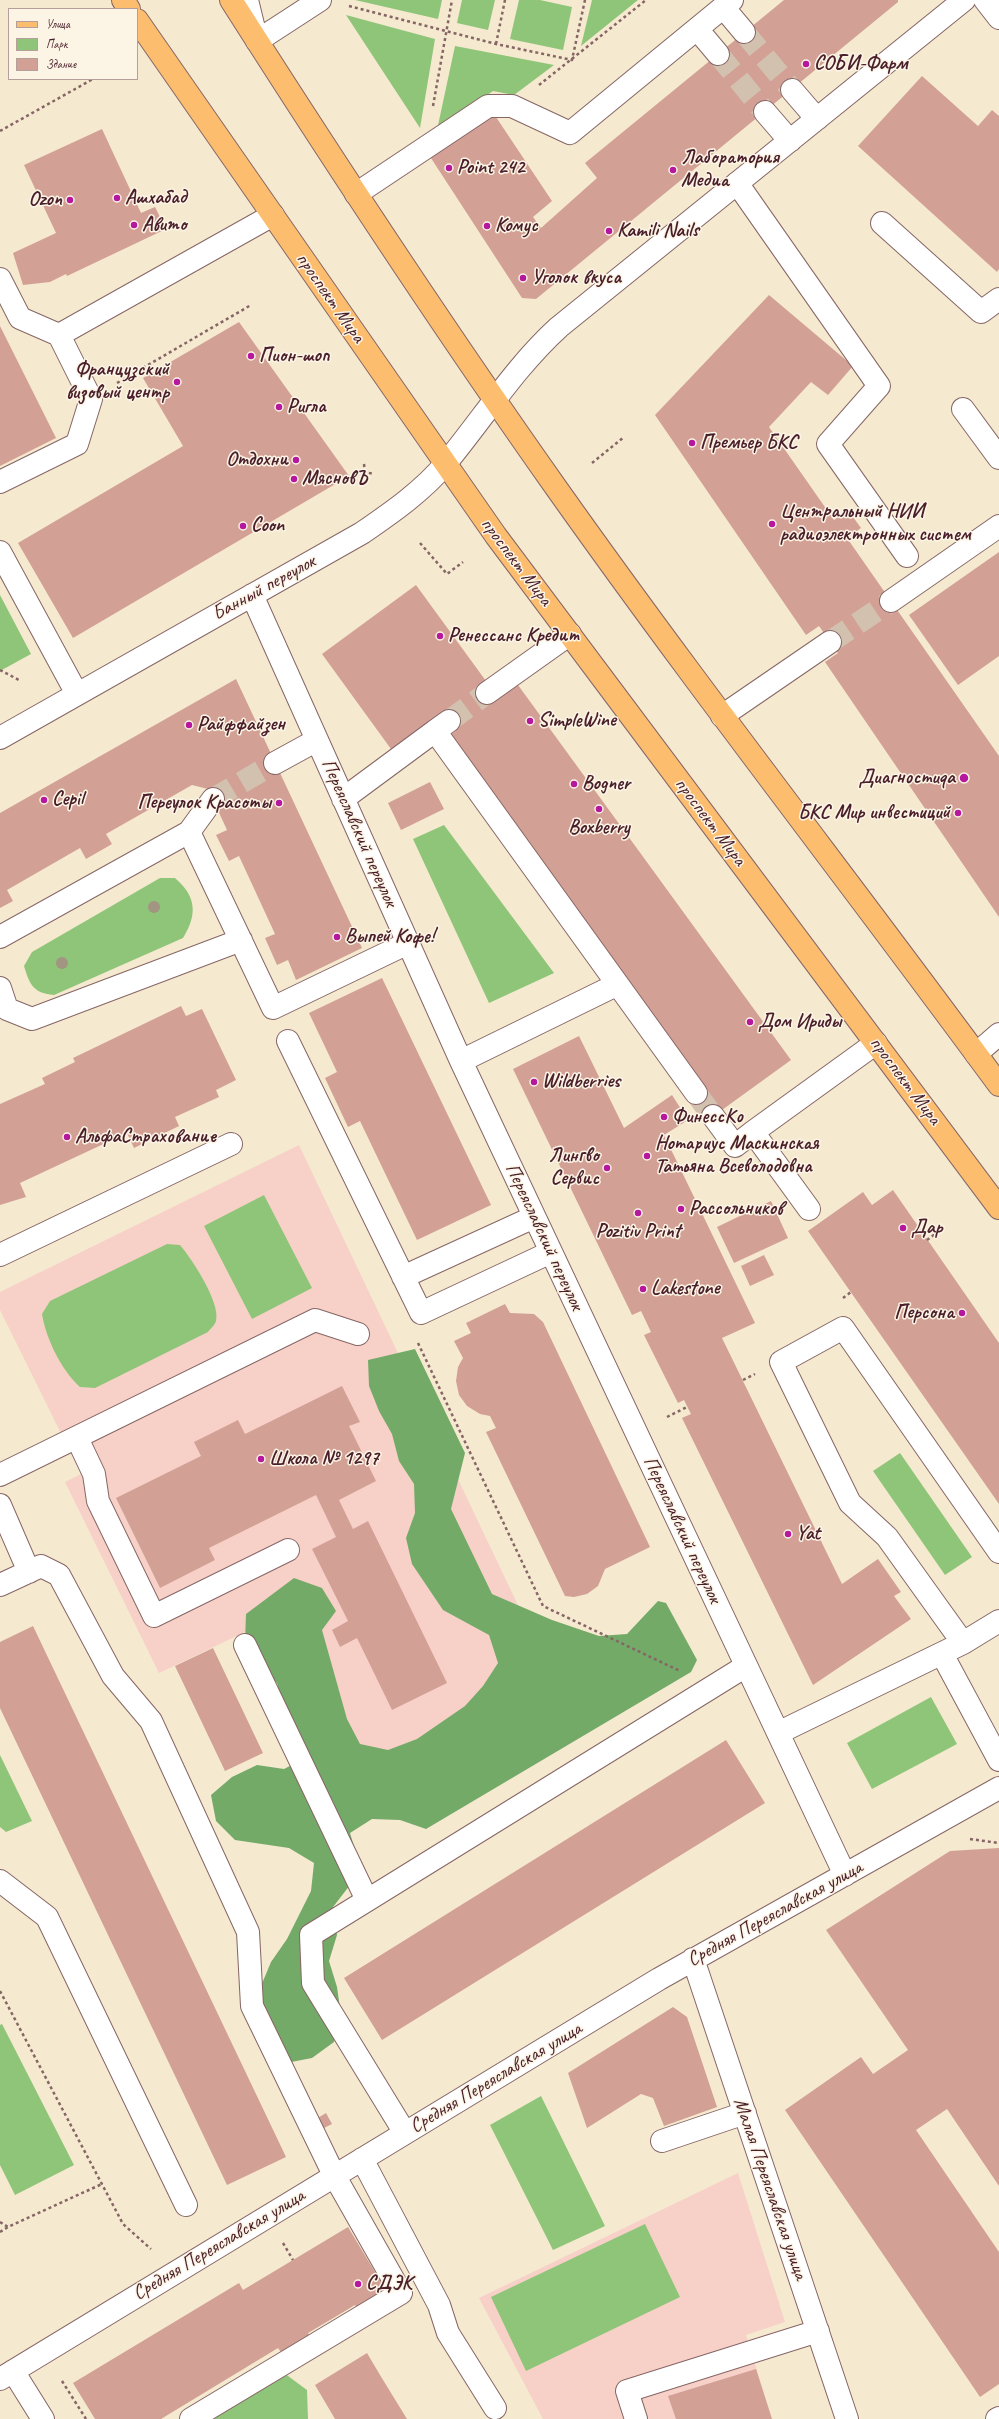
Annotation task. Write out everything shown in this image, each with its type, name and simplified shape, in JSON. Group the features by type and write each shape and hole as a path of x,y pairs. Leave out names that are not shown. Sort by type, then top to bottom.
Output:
{"main road":[{"path":"231,0 356,194 495,399 722,716 999,1085"},
{"name":"проспект Мира","path":"138,21 496,536 999,1208"}],"street":[{"path":"247,0 257,41 320,0"},
{"name":"Банный переулок","path":"0,738 368,529 397,509 445,464 536,347 964,0"},
{"path":"985,0 999,18"},
{"path":"356,194 488,106 512,106 570,133 728,3 744,32"},
{"path":"697,29 718,54"},
{"path":"792,90 816,119"},
{"path":"765,112 790,141"},
{"path":"737,184 879,386 828,444 907,556"},
{"path":"59,335 273,215"},
{"path":"882,223 981,312 999,299"},
{"path":"0,279 20,318 59,335 91,399 77,444 0,482"},
{"path":"963,409 999,458"},
{"path":"891,601 999,526"},
{"path":"0,552 77,694"},
{"name":"Переяславский переулок","path":"252,595 461,1061 845,1875"},
{"path":"487,693 570,634"},
{"path":"722,716 830,642"},
{"path":"344,800 442,726 616,985 696,1093"},
{"path":"275,763 317,740"},
{"path":"0,937 189,832 213,799"},
{"path":"189,832 273,1008 408,943"},
{"path":"0,988 7,1009 32,1019 241,940"},
{"path":"461,1061 616,985"},
{"path":"976,1054 999,1034"},
{"path":"288,1041 421,1313 551,1252"},
{"path":"713,1116 735,1146 876,1042"},
{"path":"753,1132 809,1209"},
{"path":"0,1255 231,1144"},
{"path":"403,1277 534,1217"},
{"path":"0,1475 315,1320 358,1334"},
{"path":"963,1643 887,1536 850,1503 781,1362 843,1328 999,1552"},
{"path":"77,1438 94,1474 98,1501 154,1616 288,1550"},
{"path":"0,1505 29,1572"},
{"path":"0,1585 41,1566 59,1575 113,1676 151,1721 248,1932 252,2006 334,2175 401,2292 192,2419"},
{"path":"778,1733 942,1654 999,1621"},
{"path":"245,1645 366,1900"},
{"path":"942,1654 999,1760"},
{"path":"405,2133 313,1984 311,1935 746,1666"},
{"name":"Средняя Переяславская улица","path":"7,2375 334,2175 693,1959 999,1788"},
{"path":"0,1881 46,1916 186,2205"},
{"name":"Малая Переяславская улица","path":"693,1959 847,2419"},
{"path":"662,2141 745,2113"},
{"path":"362,2159 439,2306 448,2333 495,2408"},
{"path":"636,2419 627,2391 818,2331"},
{"path":"7,2375 42,2419"}],"path":[{"path":"431,143 427,136 452,0"},
{"path":"496,44 506,0"},
{"path":"572,60 585,0"},
{"path":"512,106 646,0"},
{"path":"348,4 350,7 496,44 572,60"},
{"path":"0,131 91,80"},
{"path":"91,399 251,305"},
{"path":"592,463 624,437"},
{"path":"364,464 365,472 374,474"},
{"path":"420,543 447,574 462,562"},
{"path":"0,670 19,680"},
{"path":"927,1240 939,1231"},
{"path":"421,1313 414,1336 543,1606 713,1687"},
{"path":"667,1417 687,1407"},
{"path":"968,1839 999,1843"},
{"path":"0,1991 123,2224 151,2249"},
{"path":"0,2232 102,2184"},
{"path":"0,2222 8,2227"},
{"path":"282,2241 293,2260"},
{"path":"62,2381 86,2419"}],"shaded area":[{"name":"Школа № 1297","path":"299,1145 555,1683 344,1783 268,1621 159,1673 65,1482 81,1474 0,1310 0,1292"},
{"path":"738,2173 785,2322 746,2335 772,2419 543,2419 479,2298"}],"green space":[{"path":"355,0 442,0 438,19"},
{"path":"462,0 495,0 488,30 457,23"},
{"path":"519,0 540,0 572,7 563,50 510,39"},
{"path":"592,0 638,0 581,46"},
{"path":"346,15 435,39 420,128"},
{"path":"455,46 554,65 514,95 493,91 437,130"},
{"path":"0,595 31,654 0,671"},
{"path":"444,825 554,973 489,1003 413,839"},
{"path":"160,878 175,878 182,885 191,899 193,913 188,929 183,938 54,995 37,990 34,987 28,979 24,966 32,952"},
{"path":"264,1195 312,1288 252,1319 204,1226"},
{"path":"167,1244 180,1245 198,1270 214,1304 216,1313 215,1324 208,1332 95,1388 80,1387 67,1372 56,1354 47,1334 42,1314 50,1301"},
{"path":"415,1349 465,1453 451,1509 492,1594 552,1620 599,1636 627,1634 658,1601 666,1603 697,1660 691,1672 426,1829 400,1820 372,1819 350,1833 358,1860 350,1885 333,1907 337,1935 329,1961 337,1987 341,2015 334,2042 312,2058 286,2063 261,2014 261,1986 271,1962 287,1939 311,1891 314,1863 289,1848 235,1840 216,1821 211,1795 232,1777 257,1765 284,1769 309,1756 284,1708 277,1683 259,1663 245,1641 246,1614 294,1578 322,1588 336,1611 322,1630 347,1719 360,1744 388,1750 417,1739 465,1706 483,1686 498,1663 489,1635 443,1610 412,1564 406,1538 415,1513 414,1484 399,1461 392,1434 379,1411 369,1386 368,1360"},
{"path":"900,1453 972,1557 945,1575 873,1471"},
{"path":"931,1697 957,1744 872,1789 847,1743"},
{"path":"0,1755 32,1821 6,1832 0,1827"},
{"path":"2,2024 74,2165 15,2195 0,2165 0,2025"},
{"path":"541,2096 605,2226 553,2250 490,2125"},
{"path":"645,2224 680,2297 526,2371 491,2297"},
{"path":"284,2373 307,2390 308,2419 207,2419"}],"building":[{"path":"784,0 898,0 898,2 536,299 522,298 429,155 492,111 552,201 533,217 541,228 597,178 585,163"},
{"path":"922,76 978,126 992,110 999,116 999,269 997,272 858,146"},
{"path":"102,129 141,213 155,207 166,229 67,276 66,274 50,282 23,285 13,253 56,233 24,165"},
{"path":"769,295 853,366 828,395 811,382 769,427 834,520 848,510 861,528 847,538 999,756 999,917 825,662 838,653 819,626 806,635 655,415"},
{"path":"239,322 349,476 73,638 18,543 183,446 143,378"},
{"path":"0,326 56,438 0,466"},
{"path":"999,552 999,656 958,685 909,615"},
{"path":"416,585 486,681 481,684 494,702 518,685 791,1060 704,1123 687,1099 705,1086 450,735 456,731 442,712 391,749 322,654"},
{"path":"236,679 362,948 296,980 288,960 277,965 265,938 275,934 239,856 229,861 216,835 227,830 208,789 192,785 106,834 112,844 86,859 80,848 7,890 13,901 0,908 0,813"},
{"path":"430,782 444,809 401,830 388,803"},
{"path":"382,978 491,1205 417,1240 360,1121 348,1127 325,1078 337,1072 309,1013"},
{"path":"181,1006 186,1016 202,1009 236,1080 216,1090 219,1097 175,1117 179,1126 134,1148 127,1133 20,1183 26,1197 0,1205 0,1104 45,1084 42,1078 75,1062 73,1058"},
{"path":"579,1036 624,1128 672,1095 688,1120 664,1135 755,1323 722,1338 842,1584 878,1559 901,1592 894,1596 911,1619 813,1685 682,1418 691,1414 684,1400 678,1403 644,1335 651,1332 641,1311 632,1315 513,1069"},
{"path":"893,1190 999,1343 999,1504 808,1231 863,1192 872,1205"},
{"path":"771,1201 788,1238 734,1263 717,1227"},
{"path":"764,1255 774,1275 750,1286 741,1266"},
{"path":"505,1304 510,1313 534,1314 543,1322 650,1547 605,1569 598,1586 587,1594 574,1597 565,1596 486,1432 496,1428 490,1416 480,1414 467,1406 459,1395 456,1381 458,1367 463,1358 454,1341 471,1333 466,1323"},
{"path":"342,1386 360,1422 349,1426 376,1481 339,1500 353,1529 368,1521 447,1683 392,1710 357,1638 340,1647 332,1630 348,1621 312,1549 336,1537 316,1495 209,1548 215,1560 160,1588 116,1498 201,1456 194,1442 238,1420 245,1434"},
{"path":"33,1626 286,2157 227,2185 0,1708 0,1642"},
{"path":"213,1648 263,1753 225,1771 175,1666"},
{"path":"726,1740 765,1803 382,2040 344,1978"},
{"path":"999,1848 999,2186 947,2109 916,2130 999,2252 999,2384 980,2397 785,2110 861,2057 873,2074 908,2050 826,1930 950,1851"},
{"path":"673,2007 687,2017 717,2107 664,2126 653,2098 641,2094 587,2128 568,2073"},
{"path":"326,2113 332,2124 322,2129 316,2119"},
{"path":"348,2227 387,2292 357,2310 355,2305 308,2333 311,2338 283,2355 278,2348 161,2419 95,2419 73,2383 239,2283 243,2290"},
{"path":"367,2353 407,2419 335,2419 315,2385"},
{"path":"756,2369 772,2419 676,2419 668,2396"}],"tunnel":[{"path":"744,32 792,90"},
{"path":"718,54 765,112"},
{"path":"830,642 891,601"},
{"path":"449,721 487,693"},
{"path":"213,799 275,763"},
{"path":"696,1093 713,1116"}],"place":[{"name":"СОБИ-Фарм","path":"806,64"},
{"name":"Point 242","path":"449,168"},
{"name":"Лаборатория Медиа","path":"673,170"},
{"name":"Ашхабад","path":"117,198"},
{"name":"Ozon","path":"70,200"},
{"name":"Авито","path":"134,225"},
{"name":"Комус","path":"487,226"},
{"name":"Kamili Nails","path":"609,231"},
{"name":"Уголок вкуса","path":"523,278"},
{"name":"Пион-шоп","path":"251,356"},
{"name":"Французский визовый центр","path":"177,382"},
{"name":"Ригла","path":"279,407"},
{"name":"Премьер БКС","path":"692,443"},
{"name":"Отдохни","path":"296,460"},
{"name":"МясновЪ","path":"294,479"},
{"name":"Центральный НИИ радиоэлектронных систем","path":"772,524"},
{"name":"Coon","path":"243,526"},
{"name":"Ренессанс Кредит","path":"440,636"},
{"name":"SimpleWine","path":"530,721"},
{"name":"Райффайзен","path":"189,725"},
{"name":"Диагностиqа","path":"964,778"},
{"name":"Bogner","path":"574,784"},
{"name":"Cepil","path":"44,800"},
{"name":"Переулок Красоты","path":"279,803"},
{"name":"Boxberry","path":"599,809"},
{"name":"БКС Мир инвестиций","path":"958,813"},
{"name":"Выпей Кофе!","path":"337,937"},
{"name":"Дом Ириды","path":"750,1022"},
{"name":"Wildberries","path":"534,1082"},
{"name":"ФинессКо","path":"664,1117"},
{"name":"АльфаСтрахование","path":"67,1137"},
{"name":"Нотариус Маскинская Татьяна Всеволодовна","path":"647,1156"},
{"name":"Лингво Сервис","path":"607,1168"},
{"name":"Рассольников","path":"681,1209"},
{"name":"Pozitiv Print","path":"638,1213"},
{"name":"Дар","path":"903,1228"},
{"name":"Lakestone","path":"643,1289"},
{"name":"Персона","path":"962,1313"},
{"name":"Школа № 1297","path":"261,1459"},
{"name":"Yat","path":"788,1534"},
{"name":"СДЭК","path":"358,2284"}]}
